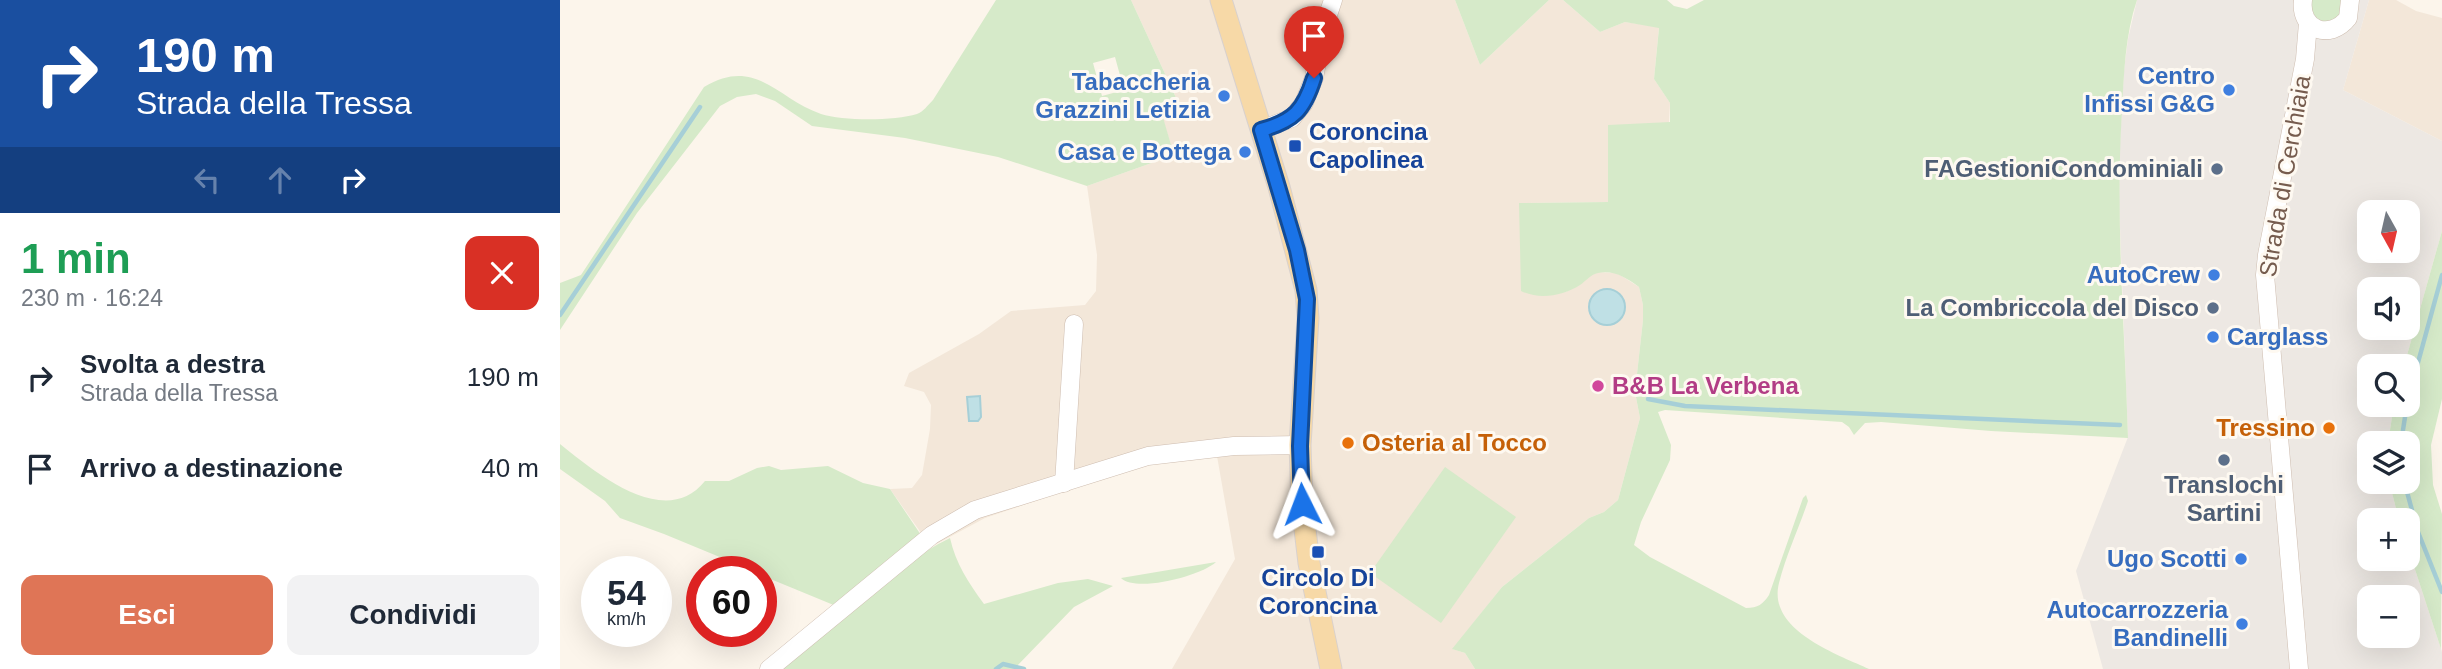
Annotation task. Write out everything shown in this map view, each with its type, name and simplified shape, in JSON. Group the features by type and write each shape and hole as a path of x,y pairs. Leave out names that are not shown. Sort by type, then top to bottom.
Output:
{"main road":[{"path":"1221,0 1297,250 1307,299 1300,446 1306,545 1331,669"}],"street":[{"path":"1261,130 1292,118 1304,103 1316,71 1323,30 1333,0"},
{"name":"Strada di Cerchiaia","path":"2299,669 2265,275 2305,59 2308,23 2302,9 2303,0"},
{"name":"Strada di Cerchiaia","path":"2305,59 2328,31 2336,29 2348,18 2350,0"},
{"path":"2308,23 2328,31"},
{"path":"1064,483 1074,324"},
{"path":"769,669 932,535 975,510 1148,456 1234,446 1300,446"}],"shaded area":[{"path":"1131,0 1455,0 1480,65 1549,0 1563,0 1600,32 1625,22 1659,27 1654,79 1670,103 1669,122 1608,202 1519,203 1566,292 1595,272 1617,273 1639,287 1643,320 1635,392 1640,418 1618,500 1604,512 1589,518 1502,587 1453,649 1465,653 1475,669 1172,669 1235,559 1217,456 1158,462 1086,484 985,518 931,547 890,489 912,488 922,475 930,429 931,405 924,392 904,386 909,373 979,334 1011,311 1085,305 1096,291 1097,255 1087,186 1174,155 1161,113 1178,102"},
{"path":"2137,0 2369,0 2343,90 2442,141 2442,231 2420,309 2420,277 2357,277 2357,340 2411,340 2407,354 2357,354 2357,417 2392,417 2390,431 2357,431 2357,494 2392,494 2396,508 2357,508 2357,571 2416,571 2442,652 2442,669 2103,669 2076,571 2128,437 2119,202 2124,70"},
{"path":"2369,0 2396,0 2416,11 2442,18 2442,141 2343,90"}],"green space":[{"path":"996,0 1131,0 1178,102 1162,114 1174,155 1087,186 998,157 905,138 812,126 775,101 756,94 737,97 720,106 637,213 560,330 560,283 581,275 704,87 738,76 752,78 821,114 855,119 895,118 917,114 933,100","holes":["1115,57 1124,90 1102,96 1093,63"]},
{"path":"1455,0 1549,0 1480,65"},
{"path":"1563,0 1667,0 1674,6 1687,9 1704,0 2137,0 2126,55 2120,152 2120,234 2128,438 1881,422 1865,423 1854,435 1842,422 1665,410 1658,412 1671,445 1670,460 1641,522 1634,545 1650,557 1746,608 1754,607 1769,595 1806,495 1808,501 1779,583 1778,600 1783,614 1807,638 1869,669 1475,669 1465,653 1452,649 1502,587 1589,518 1604,512 1618,500 1640,418 1635,392 1643,320 1639,287 1620,276 1604,272 1593,275 1573,289 1559,294 1543,296 1521,291 1519,203 1608,202 1608,125 1670,122 1670,103 1654,79 1659,28 1625,22 1600,32"},
{"path":"2311,0 2342,0 2341,15 2329,21 2320,20 2313,13"},
{"path":"2442,231 2442,399 2431,445 2433,485 2442,514 2441,649 2416,571 2420,571 2420,508 2396,508 2392,494 2420,494 2420,431 2390,431 2392,417 2420,417 2420,354 2407,354 2411,340 2420,340 2420,309"},
{"path":"560,444 592,469 631,492 651,499 670,500 689,495 705,481 729,481 757,468 769,466 781,470 828,466 863,483 890,489 921,535 836,606 777,582 777,556 717,556 620,518 605,501 560,469"},
{"path":"1445,467 1516,517 1441,623 1370,573"},
{"path":"950,538 963,572 984,604 1058,583 1088,579 1113,586 1074,607 1014,669 783,669 883,581"},
{"path":"1216,562 1197,573 1168,581 1140,584 1121,578"}],"water":[{"path":"1607,289 1620,294 1625,307 1620,320 1607,325 1594,320 1589,307 1594,294"},
{"path":"980,396 981,417 978,421 969,421 967,397"}],"waterway":[{"path":"560,315 700,107"},
{"path":"2420,355 2442,275"},
{"path":"1648,399 1685,406 2120,425"},
{"path":"2403,431 2405,417"},
{"path":"2408,494 2418,532 2442,592"},
{"path":"996,669 1003,664 1024,669"}],"place":[{"name":"Centro Infissi G&G","path":"2229,90"},
{"name":"Tabaccheria Grazzini Letizia","path":"1224,96"},
{"name":"Coroncina Capolinea","path":"1295,146"},
{"name":"Casa e Bottega","path":"1245,152"},
{"name":"FAGestioniCondominiali","path":"2217,169"},
{"name":"AutoCrew","path":"2214,275"},
{"name":"La Combriccola del Disco","path":"2213,308"},
{"name":"Carglass","path":"2213,337"},
{"name":"B&B La Verbena","path":"1598,386"},
{"name":"Tressino","path":"2329,428"},
{"name":"Osteria al Tocco","path":"1348,443"},
{"name":"Translochi Sartini","path":"2224,460"},
{"name":"Circolo Di Coroncina","path":"1318,552"},
{"name":"Ugo Scotti","path":"2241,559"},
{"name":"Autocarrozzeria Bandinelli","path":"2242,624"}],"route":[{"path":"1302,504 1300,446 1307,299 1297,250 1261,130 1292,118 1304,103 1314,78"}]}
